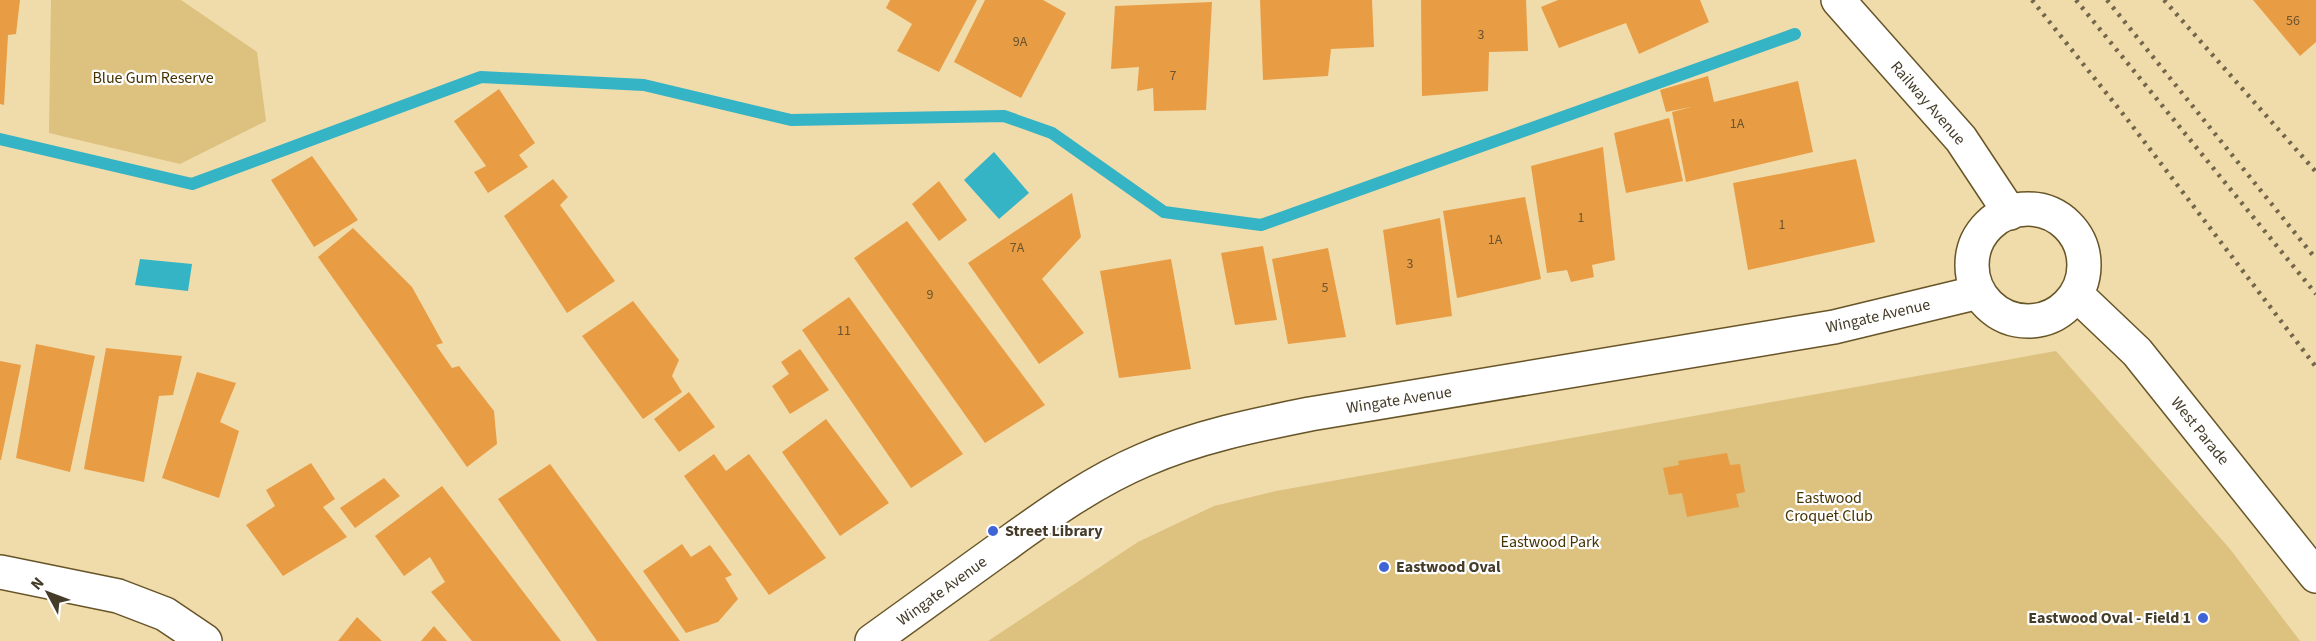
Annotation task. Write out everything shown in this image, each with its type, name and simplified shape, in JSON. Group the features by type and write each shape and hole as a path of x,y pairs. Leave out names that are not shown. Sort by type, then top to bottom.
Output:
{"street":[{"name":"Railway Avenue","path":"1839,0 1960,140 2010,213"},
{"path":"2022,210 2047,212 2058,218 2076,235 2084,258 2082,283 2066,306 2052,316 2039,320 2021,321 2004,316 1990,306 1979,292 1974,277 1973,261 1976,245 1984,231 1996,220 2022,210"},
{"name":"Wingate Avenue","path":"872,641 1048,514 1094,484 1145,459 1197,442 1259,424 1310,414 1834,327 1979,292"},
{"name":"West Parade","path":"2076,294 2137,352 2316,576"},
{"path":"0,572 118,596 165,614 205,641"}],"green space":[{"name":"Blue Gum Reserve","path":"51,0 181,0 257,52 266,121 180,164 49,133"},
{"path":"2056,351 2230,549 2300,641 988,641 1138,542 1214,506 1276,491"}],"water":[{"path":"994,152 1029,193 999,219 964,180"},
{"path":"140,259 192,264 188,291 135,285"}],"building":[{"path":"0,0 20,0 16,34 8,35 4,105 0,104"},
{"path":"890,0 977,0 939,72 897,51 912,24 886,8"},
{"path":"985,0 1043,0 1066,13 1021,98 954,62"},
{"path":"1260,0 1372,0 1374,47 1331,49 1328,76 1263,80"},
{"path":"1421,0 1526,0 1528,51 1489,52 1488,91 1422,96"},
{"path":"1558,0 1700,0 1709,22 1639,54 1626,23 1559,48 1541,7"},
{"path":"2253,0 2316,0 2316,42 2300,56"},
{"path":"1212,2 1206,110 1154,111 1153,88 1137,91 1139,67 1111,69 1115,6"},
{"path":"1708,76 1714,102 1798,81 1813,152 1686,182 1672,112 1691,107 1666,112 1660,90"},
{"path":"499,89 535,143 519,155 528,167 488,193 474,172 486,166 454,121"},
{"path":"1669,118 1683,181 1626,193 1614,133"},
{"path":"1603,147 1615,260 1592,265 1594,277 1571,282 1567,270 1547,273 1531,166"},
{"path":"312,156 358,220 314,247 271,180"},
{"path":"1856,159 1875,242 1748,270 1733,183"},
{"path":"553,179 568,197 560,205 615,281 567,313 504,216"},
{"path":"939,181 967,220 939,241 912,204"},
{"path":"1072,193 1081,237 1042,279 1084,333 1039,364 968,263"},
{"path":"1525,197 1541,279 1457,298 1443,211"},
{"path":"1440,218 1452,316 1396,325 1383,230"},
{"path":"907,221 1045,405 985,443 854,258"},
{"path":"353,228 412,287 443,343 436,345 452,368 459,366 494,411 497,444 467,467 318,257"},
{"path":"1263,246 1277,320 1235,325 1221,253"},
{"path":"1328,248 1346,337 1288,344 1272,259"},
{"path":"1171,259 1191,369 1119,378 1100,271"},
{"path":"849,297 963,454 911,488 802,330"},
{"path":"633,301 679,360 672,376 682,392 643,419 582,336"},
{"path":"36,344 95,356 70,472 16,458"},
{"path":"106,348 182,356 173,395 159,396 144,482 84,469"},
{"path":"800,349 829,390 790,414 772,386 789,374 781,362"},
{"path":"0,361 21,365 1,460 0,460"},
{"path":"197,372 236,383 220,422 239,431 219,498 162,478"},
{"path":"689,392 715,427 679,452 654,419"},
{"path":"826,419 889,503 840,536 782,452"},
{"path":"1727,453 1730,465 1740,464 1745,492 1736,494 1739,507 1687,517 1682,493 1669,495 1663,468 1679,465 1678,461"},
{"path":"714,454 726,471 749,454 826,558 769,595 684,476"},
{"path":"311,463 335,499 323,507 347,537 283,576 246,525 275,506 266,490"},
{"path":"550,464 680,641 597,641 498,499"},
{"path":"384,478 400,496 355,528 340,508"},
{"path":"442,486 561,641 472,641 431,592 445,582 430,557 404,576 375,536"},
{"path":"682,544 691,557 710,545 732,575 725,578 738,599 718,622 686,633 643,571"},
{"path":"357,617 382,641 338,641"},
{"path":"434,626 447,641 421,641"}],"waterway":[{"path":"0,139 192,184 481,77 644,85 791,120 1004,116 1052,133 1164,212 1261,225 1795,34"}],"railway":[{"path":"2032,0 2127,119 2316,367"},
{"path":"2076,0 2316,294"},
{"path":"2107,0 2316,259"},
{"path":"2164,0 2316,172"}],"place":[{"name":"Street Library","path":"993,531"},
{"name":"Eastwood Oval","path":"1384,567"},
{"name":"Eastwood Oval - Field 1","path":"2203,618"}],"park label":[{"name":"Eastwood Croquet Club","path":"1829,507"},
{"name":"Eastwood Park","path":"1550,542"}]}
